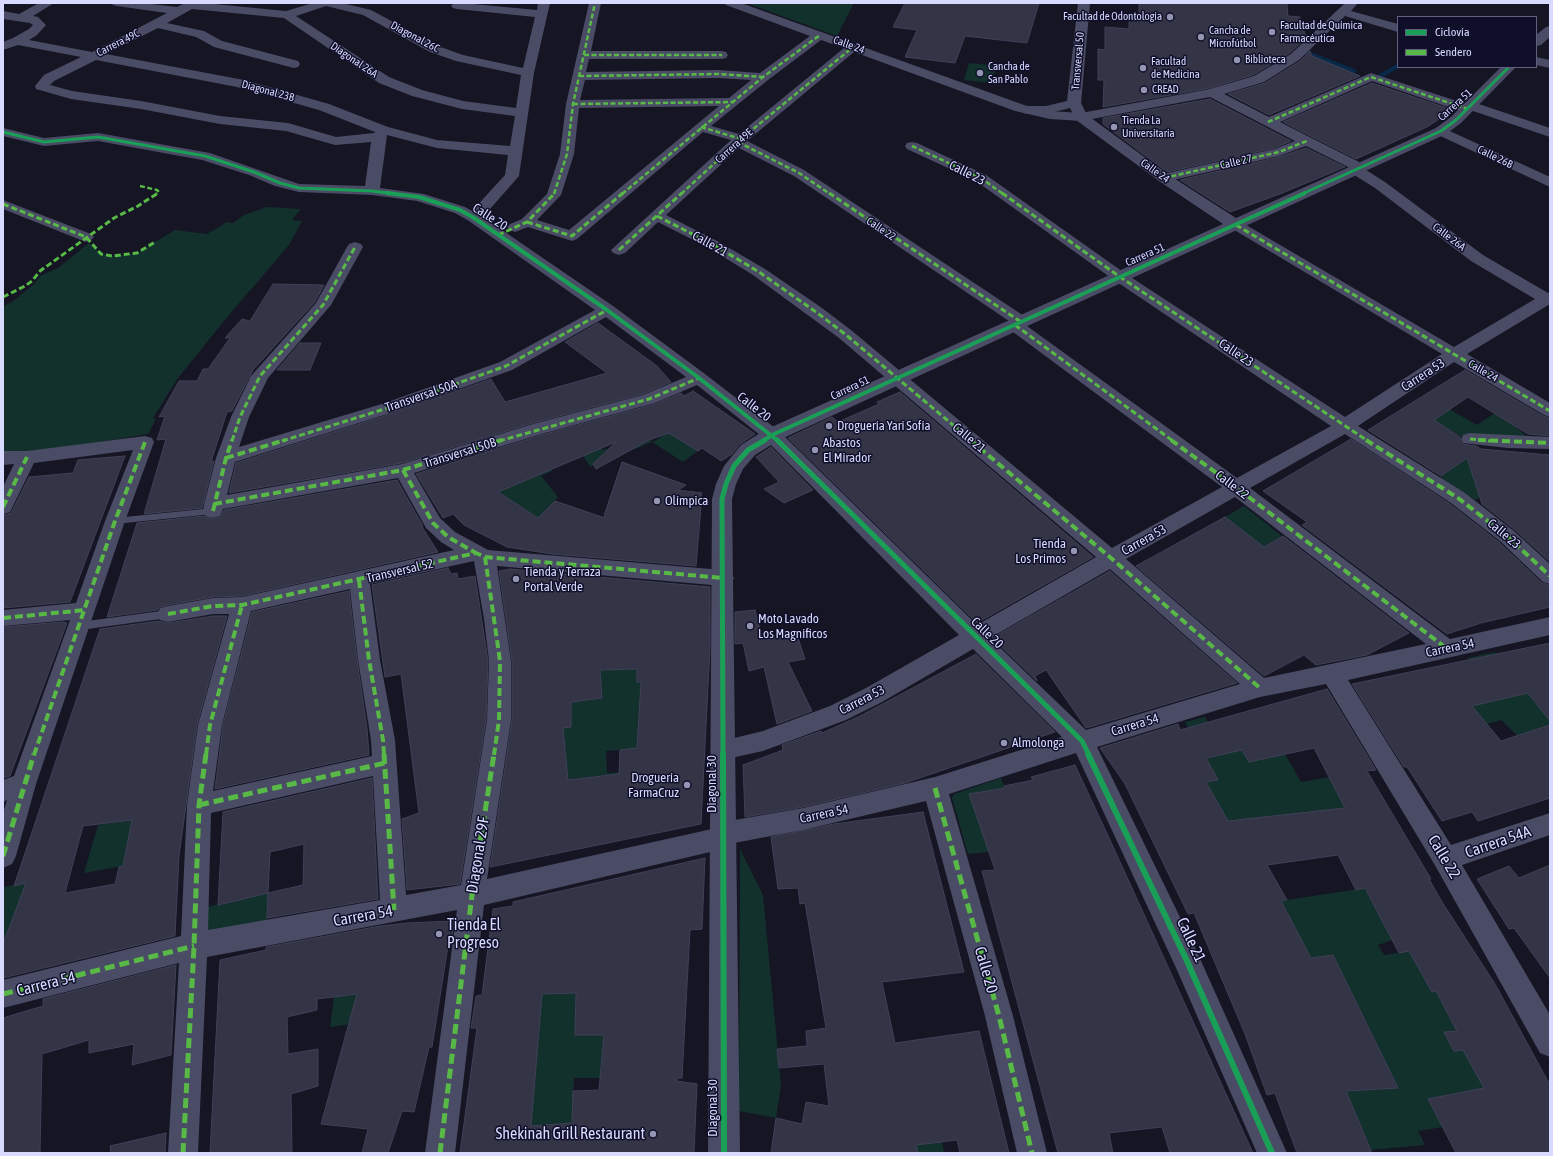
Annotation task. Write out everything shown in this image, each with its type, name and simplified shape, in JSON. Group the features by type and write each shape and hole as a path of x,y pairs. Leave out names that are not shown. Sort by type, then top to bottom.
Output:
{"street":[{"path":"21,18 48,3"},
{"path":"117,3 177,11"},
{"path":"288,15 326,3"},
{"name":"Diagonal 26C","path":"326,3 367,12 434,49 460,58 528,73"},
{"path":"367,12 377,3"},
{"path":"498,235 527,222 554,195 567,154 573,104 595,3"},
{"name":"Calle 24","path":"730,3 1028,110 1050,115 1081,117 1164,178 1236,225 1550,411"},
{"name":"Transversal 50","path":"1081,117 1074,103 1084,3"},
{"name":"Carrera 49C","path":"191,4 157,24 92,56 43,83 41,86 71,95 141,105 177,113 288,127 335,141 381,134"},
{"name":"Diagonal 26A","path":"191,4 288,15 384,80 417,92 462,105 522,112"},
{"path":"458,6 542,8 528,73 512,176 474,218"},
{"path":"1081,117 1212,93 1259,79 1278,69 1302,51 1347,7 1397,28"},
{"path":"3,15 34,20 40,25 33,32 17,41 3,46"},
{"path":"157,24 200,34 218,44 294,64"},
{"path":"1537,41 1550,30"},
{"path":"527,222 572,236 701,127 763,77 820,35"},
{"name":"Diagonal 23B","path":"17,41 239,83 324,107 381,134 437,144 516,151"},
{"name":"Carrera 49E","path":"619,250 740,140 853,47"},
{"path":"584,55 722,55"},
{"path":"1537,60 1550,64"},
{"name":"Carrera 51","path":"772,435 1441,131 1469,107 1508,68"},
{"path":"579,76 718,74 763,77"},
{"path":"1268,122 1371,77 1550,133"},
{"name":"Calle 26A","path":"1212,93 1307,141 1358,169 1477,258 1548,298"},
{"path":"573,104 733,102"},
{"path":"1028,110 1057,108 1074,103"},
{"name":"Calle 22","path":"701,127 740,140 798,173 1018,323 1446,648"},
{"name":"Calle 26B","path":"1441,131 1550,183"},
{"name":"Calle 20","path":"3,132 44,142 98,137 205,156 254,172 280,183 299,188 372,191 419,197 460,210 474,218 607,310 699,378 772,435 1082,741"},
{"path":"372,191 381,134"},
{"name":"Calle 27","path":"1164,178 1280,152 1307,141"},
{"name":"Calle 23","path":"912,146 981,178 1120,277 1434,483 1485,518 1526,552 1550,576"},
{"path":"3,204 86,237"},
{"name":"Calle 21","path":"657,216 759,272 816,312 898,377 1111,558 1260,688"},
{"path":"214,508 226,458 240,418 260,376 323,304 355,247"},
{"name":"Carrera 53","path":"722,750 763,741 838,713 874,696 1111,558 1345,426 1454,354 1548,298"},
{"name":"Transversal 50A","path":"226,458 391,407 506,366 607,310"},
{"name":"Transversal 50B","path":"214,508 403,470 540,428 649,399 699,378"},
{"name":"Diagonal 30","path":"724,1153 722,499 726,484 734,466 748,450 772,435"},
{"path":"1470,439 1550,443"},
{"path":"3,458 27,457 145,442 115,521 82,618 13,788 3,856"},
{"path":"3,507 27,457"},
{"path":"403,470 432,522 448,537 480,555"},
{"name":"Transversal 52","path":"168,614 213,606 242,604 480,555 723,578"},
{"name":"Diagonal 29F","path":"440,1153 472,895 499,720 500,661 495,619 480,555"},
{"path":"360,580 369,660 379,714 385,763 394,910"},
{"path":"184,1153 199,806 210,725 242,604"},
{"name":"Transversal 52","path":"3,618 82,618"},
{"name":"Carrera 54","path":"3,994 194,946 472,895 935,788 1082,741 1260,688 1332,674 1550,626"},
{"name":"Calle 22","path":"1332,674 1445,859 1550,1043"},
{"name":"Calle 21","path":"1082,741 1187,961 1272,1153"},
{"path":"199,806 385,763"},
{"name":"Calle 20","path":"935,788 999,1016 1032,1153"},
{"name":"Carrera 54A","path":"1445,859 1550,824"}],"lane":[{"name":"Transversal 50B","path":"115,521 214,508"},
{"name":"Transversal 52","path":"82,618 168,614"}],"green space":[{"path":"746,3 854,3 837,36"},
{"name":"Cancha de San Pablo","path":"969,63 997,66 991,83 964,80"},
{"path":"267,207 301,209 292,220 302,221 289,245 229,315 178,378 153,418 156,419 148,434 75,446 25,452 3,451 3,306 12,302 33,285 40,276 58,268 89,243 101,254 112,256 137,253 175,230 207,234 227,222 233,223 244,215"},
{"path":"1449,409 1477,425 1495,413 1515,426 1526,436 1485,434 1460,436 1433,420"},
{"path":"671,431 698,451 683,462 652,442 590,467 578,447 599,443 602,450 649,439 653,442"},
{"path":"1460,436 1475,482 1503,489 1475,500 1440,477 1462,461 1444,447"},
{"path":"543,457 552,471 541,476 558,497 538,518 529,512 525,516 491,494"},
{"path":"1244,506 1282,536 1263,547 1225,517"},
{"path":"1495,652 1550,719 1550,725 1518,736 1501,720 1473,728 1472,706 1503,698 1468,658"},
{"path":"633,655 649,681 640,696 639,748 606,751 607,773 653,770 556,781 552,756 566,754 563,728 571,702 602,698 600,670 633,669"},
{"path":"1205,717 1226,753 1242,750 1285,754 1301,782 1329,777 1345,808 1322,811 1229,834 1196,800 1214,796 1206,782 1218,780 1185,722"},
{"path":"1001,778 1005,788 970,794 985,839 1027,848 968,854 952,798 954,794"},
{"path":"132,820 123,866 84,873 98,825"},
{"path":"740,849 763,895 781,1085 776,1118 739,1111"},
{"path":"70,875 63,893 19,901 3,944 4,887"},
{"path":"1365,888 1398,938 1378,945 1384,955 1409,951 1432,992 1436,991 1457,1031 1445,1032 1454,1051 1463,1050 1500,1085 1428,1099 1443,1127 1418,1131 1425,1145 1371,1150 1346,1091 1398,1088 1333,955 1311,958 1274,902"},
{"path":"268,893 267,923 204,938 207,907"},
{"path":"385,990 381,1020 330,1027 334,997"},
{"path":"576,993 575,1035 604,1035 600,1078 574,1078 571,1153 531,1126 542,994"},
{"path":"942,1141 944,1153 915,1153 916,1145"}],"building":[{"path":"905,3 1039,3 1027,43 965,36 955,63 905,57 917,30 893,27"},
{"path":"1139,3 1287,3 1288,16 1300,17 1306,38 1290,53 1253,75 1210,88 1103,107 1104,80 1098,80 1098,49 1105,50 1105,27 1129,29 1129,14 1139,15"},
{"path":"1310,51 1312,56 1360,76 1269,115 1228,94 1265,83 1300,61"},
{"path":"1372,83 1453,110 1427,127 1356,159 1283,122"},
{"path":"1210,99 1291,141 1275,148 1167,172 1103,124 1103,118"},
{"path":"1306,148 1345,167 1280,194 1230,212 1180,180 1279,157"},
{"path":"273,284 324,285 315,302 253,370 232,411 227,412 211,462 214,461 202,508 144,514 166,439 157,440 165,416 159,417 179,381 197,381 203,369 208,369 230,338 225,338 242,319 250,321"},
{"path":"598,323 657,366 671,382 643,394 533,423 402,463 229,493 236,463 397,412 491,379 505,402 607,373 565,342"},
{"path":"300,343 321,343 310,370 277,370"},
{"path":"1465,370 1543,416 1550,418 1550,436 1528,434 1468,397 1434,420 1460,437 1463,444 1476,446 1481,449 1550,455 1550,562 1515,530 1482,504 1467,458 1441,476 1368,430"},
{"path":"693,391 755,434 740,444 732,454 721,461 702,448 698,451 669,433 649,440 596,469 593,464 616,442 498,492 538,518 555,501 605,518 604,516 622,462 686,485 678,490 702,493 698,506 701,507 696,566 552,554 507,547 464,525 453,514 443,518 416,474 545,434 655,404 681,393 684,396"},
{"path":"900,392 1093,557 977,623 788,438 832,417 838,422 879,404 877,402"},
{"path":"1351,439 1450,504 1499,542 1542,583 1550,585 1550,607 1481,623 1447,634 1302,525 1307,522 1263,491"},
{"path":"771,447 813,490 784,503 764,489 779,482 756,457"},
{"path":"125,456 70,602 3,608 3,515 11,513 29,477 73,473 78,460"},
{"path":"397,480 423,526 422,527 438,552 242,596 213,597 168,605 160,607 157,610 107,617 137,523 204,516 213,519 220,517 224,510"},
{"path":"1225,517 1264,547 1283,536 1409,633 1367,655 1316,665 1304,655 1264,676 1136,566"},
{"path":"448,568 451,574 457,573 458,579 475,576 488,661 486,720 460,884 407,890 402,819 419,813 401,674 385,677 372,585"},
{"path":"510,569 710,587 710,648 701,824 490,867 512,720 512,661 499,571","holes":["637,669 637,682 641,682 637,748 620,750 619,774 568,780 563,728 571,727 571,702 602,698 600,670"]},
{"path":"1110,571 1237,683 1086,728 1046,670 1035,676 1037,681 992,638"},
{"path":"349,591 367,728 369,755 215,789 223,725 252,612"},
{"path":"755,610 763,640 797,635 805,659 788,662 812,711 777,724 764,667 749,671 743,643 735,644 735,612"},
{"path":"213,616 227,616 197,725 179,856 175,936 3,978 3,944 26,883 14,886 100,629 159,621 168,623","holes":["132,820 123,866 119,867 115,884 65,893 83,826"]},
{"path":"62,622 67,623 10,776 3,778 3,627"},
{"path":"1550,643 1550,721 1528,693 1472,706 1501,741 1550,725 1550,798 1478,821 1472,812 1442,821 1407,767 1404,767 1352,684"},
{"path":"976,654 1055,732 905,783 803,807 745,817 743,765 783,750 782,745 821,731 822,733 860,716"},
{"path":"1327,689 1376,770 1367,771 1431,879 1429,879 1442,902 1495,984 1550,1085 1550,1153 1456,1153 1428,1099 1484,1088 1463,1050 1454,1051 1444,1032 1457,1031 1436,991 1432,992 1409,951 1399,953 1365,888 1356,890 1338,855 1267,865 1287,900 1281,901 1311,958 1333,955 1398,1088 1346,1091 1372,1153 1297,1153 1275,1093 1267,1095 1245,1034 1194,913 1188,914 1125,784 1100,748 1178,724 1180,730","holes":["1314,748 1345,808 1228,821 1206,782 1218,780 1206,758 1242,750 1249,762"]},
{"path":"1075,765 1253,1153 1170,1153 1162,1127 1109,1133 1113,1153 1058,1153 982,871 995,870 969,794 1005,788 1004,786 1033,780 1031,777"},
{"path":"372,778 378,899 267,918 268,893 218,905 223,812","holes":["304,844 303,885 268,893 270,852"]},
{"path":"923,812 964,972 882,982 895,1043 979,1031 1009,1153 960,1153 957,1140 916,1145 918,1153 771,1153 776,1118 802,1124 806,1102 829,1106 824,1064 779,1068 777,1049 807,1046 806,1031 826,1028 805,903 800,904 798,888 778,889 771,837 834,824"},
{"path":"705,858 702,929 690,930 682,1078 677,1078 677,1081 697,1084 694,1153 460,1153 477,1028 471,1028 476,996 482,995 493,909 513,906 513,902","holes":["576,993 575,1035 604,1035 599,1090 573,1091 572,1123 531,1126 542,994"]},
{"path":"1550,865 1550,978 1514,928 1509,929 1477,879 1509,866 1519,878"},
{"path":"454,921 451,946 448,946 432,1047 429,1047 414,1112 402,1111 388,1153 362,1153 368,1129 321,1124 357,994 317,999 317,1010 287,1017 288,1054 318,1049 318,1086 291,1094 292,1153 210,1153 220,960 266,950 266,947 380,926"},
{"path":"176,965 171,1055 132,1065 134,1044 89,1053 89,1040 42,1054 40,1153 3,1153 3,1018 43,1006 43,999"},
{"path":"166,1133 165,1153 111,1153 110,1146"}],"waterway":[{"path":"1302,51 1354,71"},
{"path":"1375,79 1397,67"}],"marked path":[{"path":"498,235 527,222 554,195 567,154 573,104 595,3"},
{"path":"527,222 572,236 701,127 763,77 820,35"},
{"path":"619,250 741,139 853,47"},
{"path":"584,55 722,55"},
{"path":"579,76 718,74 763,77"},
{"path":"1268,122 1371,77 1468,109"},
{"path":"573,104 733,102"},
{"path":"701,127 741,139"},
{"path":"1164,178 1279,152 1307,141"},
{"path":"738,142 799,173 1021,322"},
{"path":"912,146 981,178 1120,277 1345,426 1458,498 1507,536 1550,576"},
{"path":"3,297 25,286 32,281 40,271 114,218 138,206 159,192 157,190 140,186"},
{"path":"3,204 86,237 101,254 112,256 137,253 155,242"},
{"path":"657,216 714,245 759,272 845,334 1111,558 1260,688"},
{"path":"1236,225 1550,411"},
{"path":"213,511 226,458 240,417 260,376 323,305 355,247"},
{"path":"226,458 391,407 506,366 607,310"},
{"path":"1015,325 1237,488 1446,648"},
{"path":"214,504 403,470 540,428 649,399 699,378"},
{"path":"1470,439 1550,443"},
{"path":"3,856 24,784 115,521 145,442"},
{"path":"3,507 27,457"},
{"path":"403,470 433,523 448,537 476,553"},
{"path":"168,614 213,606 242,605 476,553 485,557 723,578"},
{"path":"440,1153 472,895 499,720 500,661 485,557"},
{"path":"359,580 369,660 383,740 394,910"},
{"path":"183,1153 194,946 199,805 210,725 242,605"},
{"path":"3,618 85,610"},
{"path":"199,805 385,763"},
{"path":"935,788 999,1016 1032,1153"},
{"path":"3,994 194,946"}],"cycle path":[{"path":"724,1153 722,499 726,484 734,466 748,450 772,435 1441,131 1456,120 1508,68"},
{"path":"3,132 44,142 98,137 205,156 254,172 280,183 299,188 372,191 419,197 460,210 474,218 607,310 699,378 772,435 1082,741 1187,961 1272,1153"}],"place":[{"name":"Facultad de Odontología","path":"1170,17"},
{"name":"Facultad de Química Farmacéutica","path":"1272,32"},
{"name":"Cancha de Microfútbol","path":"1201,37"},
{"name":"Biblioteca","path":"1237,60"},
{"name":"Facultad de Medicina","path":"1143,68"},
{"name":"Cancha de San Pablo","path":"980,73"},
{"name":"CREAD","path":"1144,90"},
{"name":"Tienda La Universitaria","path":"1114,127"},
{"name":"Droguería Yari Sofía","path":"829,426"},
{"name":"Abastos El Mirador","path":"815,450"},
{"name":"Olímpica","path":"657,501"},
{"name":"Tienda Los Primos","path":"1074,551"},
{"name":"Tienda y Terraza Portal Verde","path":"516,579"},
{"name":"Moto Lavado Los Magnificos","path":"750,626"},
{"name":"Almolonga","path":"1004,743"},
{"name":"Droguería FarmaCruz","path":"687,785"},
{"name":"Tienda El Progreso","path":"439,934"},
{"name":"Shekinah Grill Restaurant","path":"653,1134"}]}
